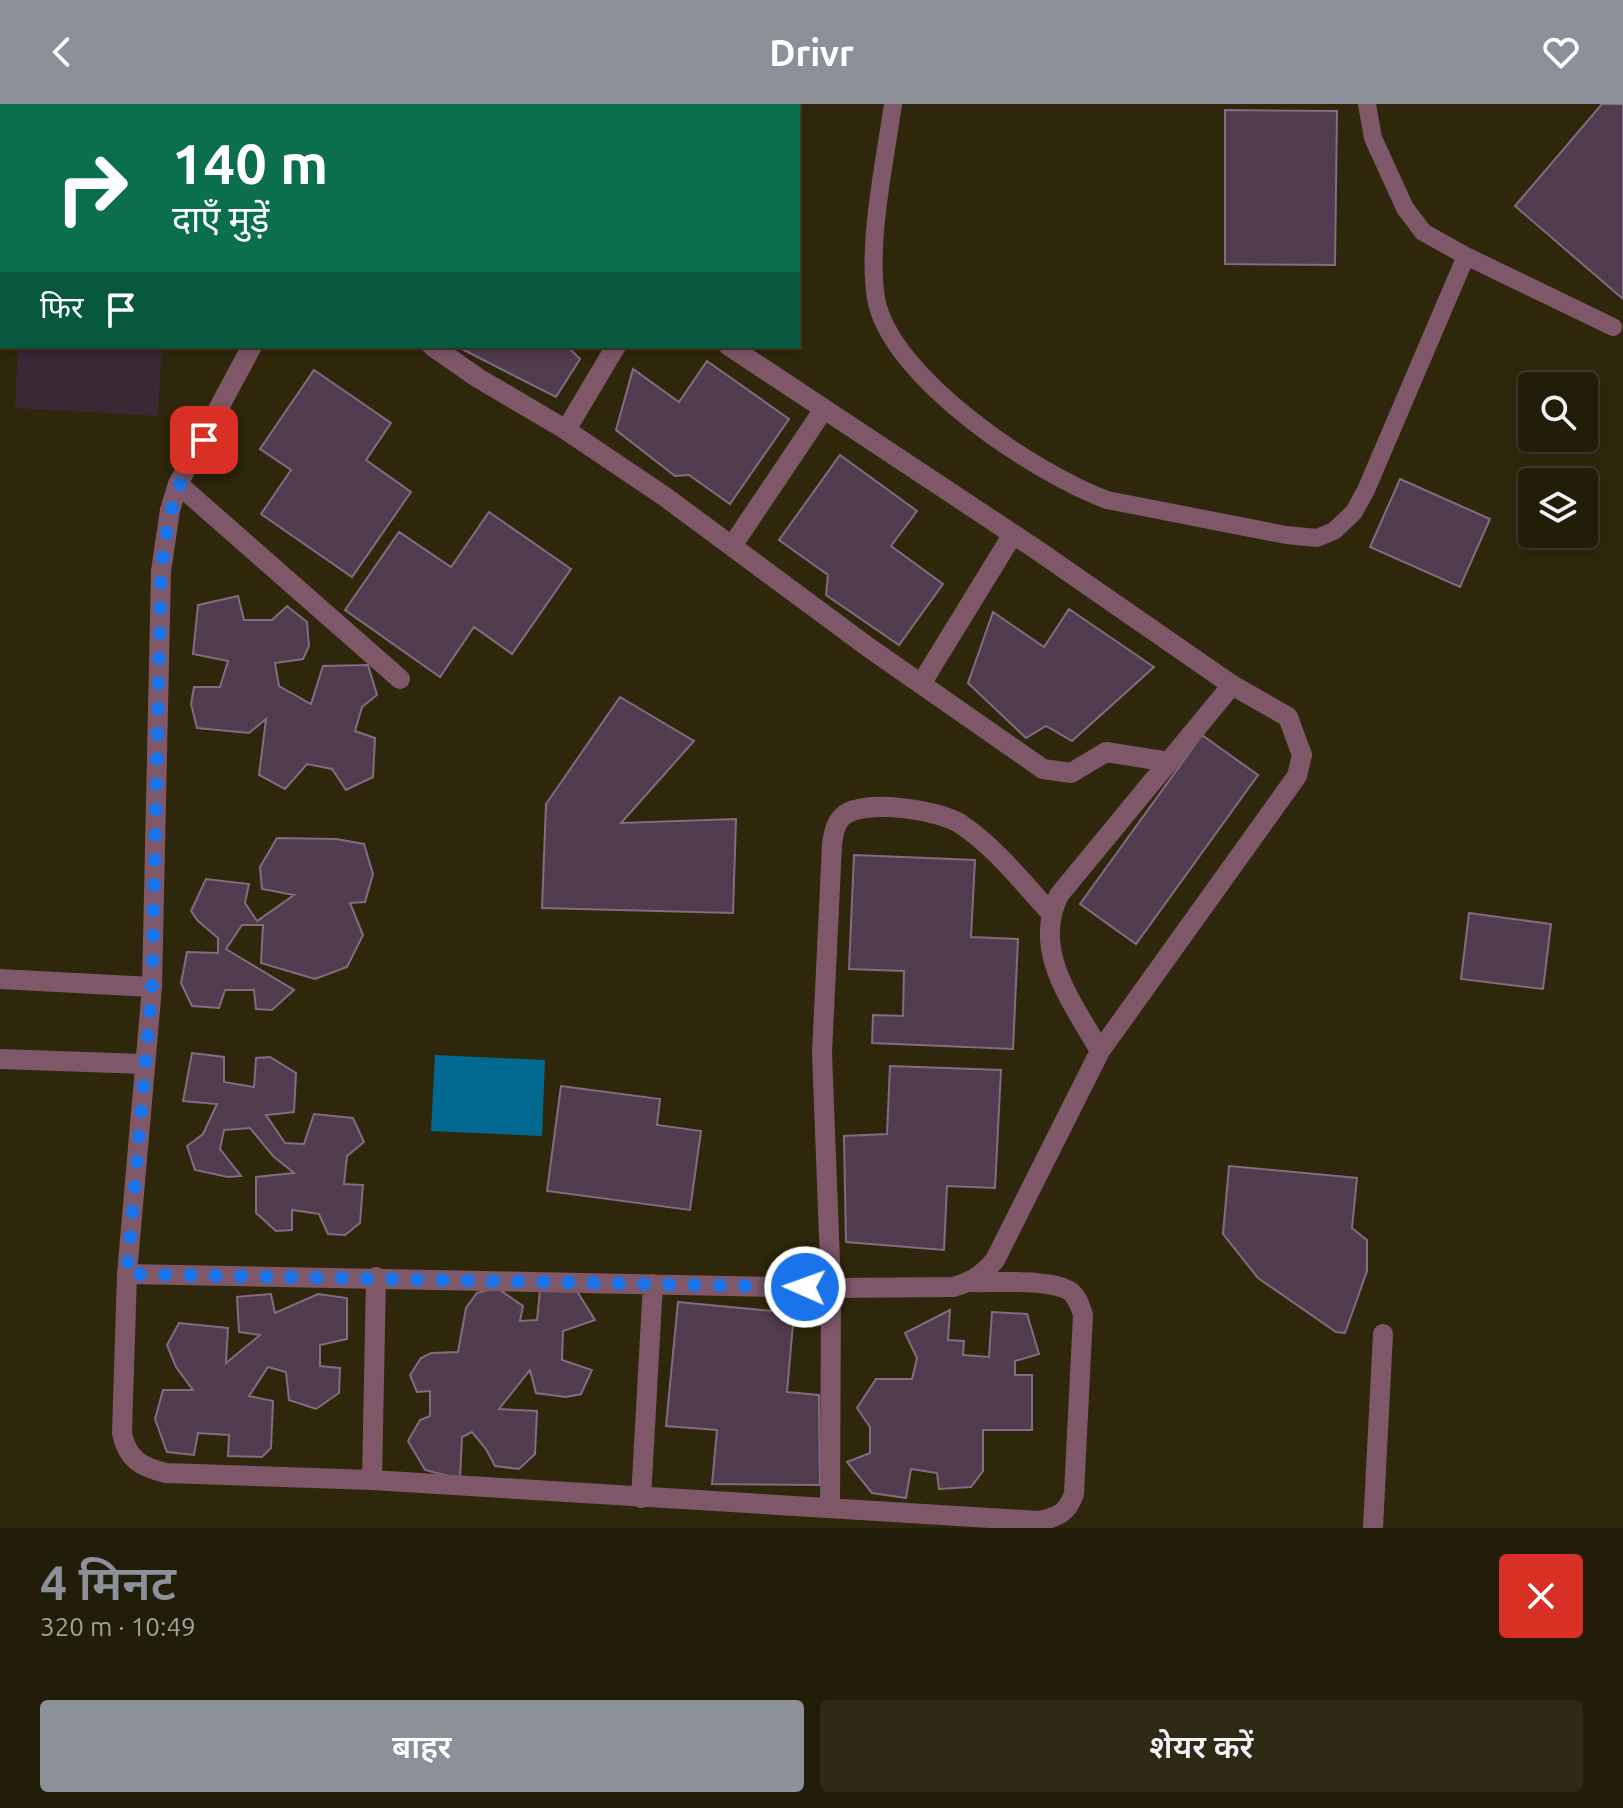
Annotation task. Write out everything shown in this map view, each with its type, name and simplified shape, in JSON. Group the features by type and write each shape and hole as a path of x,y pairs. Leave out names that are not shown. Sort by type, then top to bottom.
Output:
{"street":[{"path":"251,348 178,484 170,510 161,571 152,987 127,1274 122,1433 125,1450 138,1464 166,1473 372,1480 1039,1521 1059,1516 1070,1506 1074,1494 1083,1315 1078,1300 1070,1291 1053,1285 970,1282"},
{"path":"435,348 664,496 1043,769 1071,773 1106,752 1169,762"},
{"path":"566,430 615,348"},
{"path":"127,1274 831,1288 953,1287 983,1274 995,1260 1100,1051 1297,776 1302,755 1288,717 1232,685 1013,534 732,348"},
{"path":"732,546 824,409"},
{"path":"178,484 400,679"},
{"path":"921,684 1013,534"},
{"path":"1100,1051 1060,982 1049,946 1050,912 1059,895 1232,685"},
{"path":"830,1508 831,1288 822,1053 834,829 843,816 872,807 937,813 954,819 977,836 1050,912"},
{"path":"0,979 152,987"},
{"path":"0,1059 144,1064"},
{"path":"372,1480 376,1277"},
{"path":"641,1498 653,1284"},
{"path":"1373,1528 1383,1334"}],"lane":[{"path":"893,104 874,249 876,299 887,333 940,396 987,432 1080,490 1107,500 1286,535 1317,538 1334,531 1354,512 1366,490 1466,256"},
{"path":"1367,104 1373,138 1405,208 1423,232 1613,327"}],"shaded area":[{"path":"18,348 162,348 158,416 15,408"}],"water":[{"path":"435,1055 545,1060 542,1136 431,1131"}],"building":[{"path":"1602,104 1623,104 1623,299 1515,206"},
{"path":"1225,110 1337,111 1335,265 1225,264"},
{"path":"460,348 569,348 580,359 556,397"},
{"path":"707,361 789,419 730,504 689,475 675,476 616,430 633,369 679,402"},
{"path":"314,370 391,423 366,460 411,492 352,577 261,514 291,470 260,449"},
{"path":"840,455 917,511 891,546 943,584 899,645 826,595 828,575 779,540"},
{"path":"1400,479 1490,519 1460,587 1370,547"},
{"path":"489,512 571,569 512,654 474,627 440,677 345,610 399,532 451,567"},
{"path":"238,596 244,620 272,620 287,606 307,622 309,646 303,659 275,663 279,686 311,704 323,666 368,665 377,695 362,707 355,731 375,738 373,777 346,790 332,769 307,764 285,789 259,775 266,719 249,733 197,728 191,704 194,687 220,687 228,661 193,654 198,605"},
{"path":"1069,609 1154,667 1072,741 1046,726 1026,738 968,683 993,612 1044,647"},
{"path":"620,697 694,741 621,823 736,819 733,913 542,908 546,804"},
{"path":"1202,735 1258,775 1136,944 1080,904"},
{"path":"277,838 336,839 364,844 373,874 365,902 350,903 363,935 347,967 315,979 261,963 263,925 242,925 226,949 294,990 272,1010 256,1009 254,990 225,990 219,1008 192,1006 181,983 187,952 218,953 218,938 191,911 206,879 249,884 245,903 257,921 294,895 262,889 260,867"},
{"path":"854,855 975,860 971,937 1018,939 1013,1049 872,1043 873,1015 903,1016 904,971 849,969"},
{"path":"1469,913 1551,924 1543,989 1461,979"},
{"path":"192,1053 224,1057 224,1082 254,1087 256,1058 270,1057 296,1073 294,1112 266,1115 285,1143 304,1144 314,1114 353,1118 364,1142 347,1156 344,1184 363,1185 360,1223 345,1235 328,1234 319,1214 292,1210 292,1230 276,1231 256,1213 256,1177 294,1173 273,1156 250,1128 224,1130 220,1149 241,1176 228,1177 195,1170 187,1146 203,1134 217,1104 183,1101"},
{"path":"890,1066 1001,1070 995,1188 947,1186 944,1250 846,1242 844,1136 887,1134"},
{"path":"561,1086 660,1099 657,1125 701,1131 690,1210 547,1191"},
{"path":"1229,1166 1357,1178 1352,1228 1367,1240 1367,1271 1345,1333 1336,1332 1258,1278 1223,1234"},
{"path":"497,1288 523,1306 520,1321 537,1320 540,1291 575,1288 595,1320 563,1331 562,1360 592,1370 581,1394 566,1397 536,1393 530,1370 499,1409 537,1411 535,1454 519,1469 495,1466 472,1432 462,1437 460,1479 425,1470 408,1441 420,1420 430,1416 430,1391 417,1392 410,1375 421,1358 431,1353 458,1352 466,1308 477,1293"},
{"path":"271,1294 275,1313 318,1294 347,1298 347,1339 320,1345 320,1366 340,1368 339,1393 316,1409 289,1400 286,1372 268,1367 249,1396 273,1401 271,1448 262,1457 228,1456 229,1435 198,1433 194,1455 167,1452 155,1419 163,1390 193,1390 176,1367 167,1345 179,1323 228,1328 226,1363 260,1335 239,1332 237,1297"},
{"path":"678,1302 794,1313 787,1392 819,1395 820,1485 712,1484 717,1430 666,1426"},
{"path":"950,1310 948,1340 964,1341 963,1355 989,1357 992,1312 1027,1314 1039,1354 1015,1361 1015,1375 1032,1375 1032,1430 983,1430 983,1471 971,1487 939,1489 937,1473 911,1469 906,1498 872,1493 847,1462 870,1453 870,1427 857,1408 876,1379 912,1379 917,1358 905,1333"}],"route":[{"path":"204,440 178,484 170,510 161,571 152,987 127,1274 805,1287"}]}
